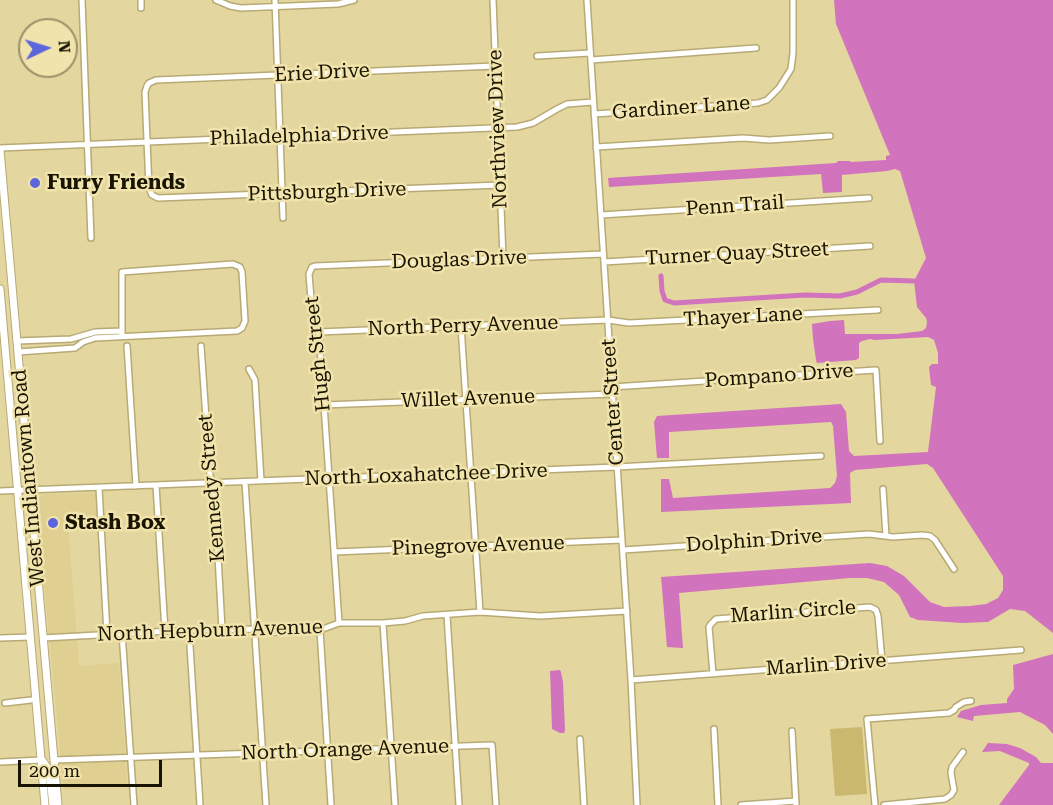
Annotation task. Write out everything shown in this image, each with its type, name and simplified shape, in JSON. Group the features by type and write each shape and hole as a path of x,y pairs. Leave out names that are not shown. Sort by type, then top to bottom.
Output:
{"main road":[{"name":"West Indiantown Road","path":"0,149 58,805"},
{"name":"West Indiantown Road","path":"0,288 3,352 18,491 45,805"},
{"path":"2,340 17,341"},
{"path":"3,352 18,352"},
{"path":"33,672 37,682 45,748 54,760"},
{"path":"42,760 49,770 53,805"}],"street":[{"path":"82,0 91,238"},
{"path":"141,0 141,8"},
{"path":"216,0 241,8 275,3 338,4 354,0"},
{"name":"Northview Drive","path":"493,0 503,258"},
{"name":"Center Street","path":"587,0 638,805"},
{"name":"Gardiner Lane","path":"594,114 758,103 767,100 786,78 793,62 793,0"},
{"path":"275,3 283,218"},
{"path":"537,56 590,56 756,48"},
{"name":"Erie Drive","path":"147,142 145,93 149,83 156,80 495,66"},
{"name":"Philadelphia Drive","path":"0,149 498,128 523,126 567,104 593,102"},
{"path":"596,147 743,138 769,140 830,136"},
{"name":"Pittsburgh Drive","path":"147,142 149,188 155,197 161,199 500,185"},
{"name":"Penn Trail","path":"601,215 869,198"},
{"name":"Turner Quay Street","path":"604,262 870,246"},
{"name":"Douglas Drive","path":"315,266 603,254"},
{"path":"17,341 71,339 95,332 122,333 237,331 242,328 245,321 240,267 233,264 122,272 122,333"},
{"name":"Hugh Street","path":"315,266 309,274 313,323 319,332 339,624"},
{"name":"Thayer Lane","path":"608,320 629,323 878,310"},
{"name":"North Perry Avenue","path":"319,332 608,320"},
{"path":"461,326 480,612"},
{"path":"18,352 75,348 95,338 122,333"},
{"path":"127,346 136,486"},
{"name":"Kennedy Street","path":"201,346 210,476 214,483 222,629"},
{"path":"249,369 255,380 261,481"},
{"name":"Pompano Drive","path":"612,390 876,370 880,441"},
{"name":"Willet Avenue","path":"324,405 612,390"},
{"name":"North Loxahatchee Drive","path":"0,491 617,467 821,456"},
{"path":"245,482 266,805"},
{"path":"156,486 165,631"},
{"path":"99,488 107,634"},
{"path":"884,489 886,536"},
{"name":"Dolphin Drive","path":"623,550 868,534 893,537 922,535 930,536 935,540 954,569"},
{"name":"Pinegrove Avenue","path":"334,552 622,540"},
{"name":"Marlin Circle","path":"712,674 709,627 716,619 823,610 870,607 876,610 882,661"},
{"name":"North Hepburn Avenue","path":"43,638 222,629 255,629 258,633 320,630 339,624 383,623 405,621 423,616 480,612 540,616 627,611"},
{"path":"447,615 459,805"},
{"path":"383,623 395,805"},
{"path":"189,630 200,805"},
{"path":"320,630 331,805"},
{"path":"123,633 134,805"},
{"path":"0,638 30,637"},
{"name":"Marlin Drive","path":"631,680 1022,650"},
{"path":"5,703 31,700"},
{"path":"874,805 867,719 949,713 964,702 971,701"},
{"path":"714,729 718,805"},
{"path":"741,805 796,803 792,730"},
{"path":"579,739 584,805"},
{"name":"North Orange Avenue","path":"54,760 492,745 496,805"},
{"path":"884,805 945,800 954,790 952,767 963,752"},
{"path":"0,762 42,760"}],"shaded area":[{"path":"834,0 1053,0 1053,633 1025,611 1010,609 988,622 918,620 910,617 899,595 884,582 867,578 850,578 679,593 683,648 667,647 661,577 870,563 887,566 904,576 930,602 944,607 986,604 998,598 1003,590 1003,576 933,468 927,464 855,470 850,473 851,503 661,512 661,479 669,479 673,498 830,488 837,476 831,422 669,432 669,458 657,458 654,422 657,416 841,404 846,412 849,451 854,456 928,452 936,387 931,385 929,367 932,364 938,364 938,353 934,340 928,337 870,339 859,343 859,358 856,360 817,363 813,339 812,324 830,321 844,320 845,334 897,334 922,331 926,328 926,318 917,307 914,281 926,258 900,171 895,169 842,175 842,192 823,193 821,174 609,187 608,178 836,163 838,161 886,160 886,156 890,155 836,24"},
{"path":"95,493 97,521 68,524 79,666 119,663 127,784 64,790 36,501 44,494"},
{"path":"1053,654 1053,734 1045,725 1020,712 974,716 973,721 957,717 961,711 981,705 1007,703 1014,689 1013,665"},
{"path":"560,670 563,682 564,733 552,729 550,671"},
{"path":"862,727 867,794 835,796 830,729"},
{"path":"988,743 1007,744 1020,748 1036,757 1041,763 1053,763 1053,805 999,805 1029,763 1000,751 982,752"}],"waterway":[{"path":"661,276 665,300 674,303 805,295 840,296 857,292 881,280 914,281"}],"place":[{"name":"Furry Friends","path":"35,183"},
{"name":"Stash Box","path":"53,523"}]}
